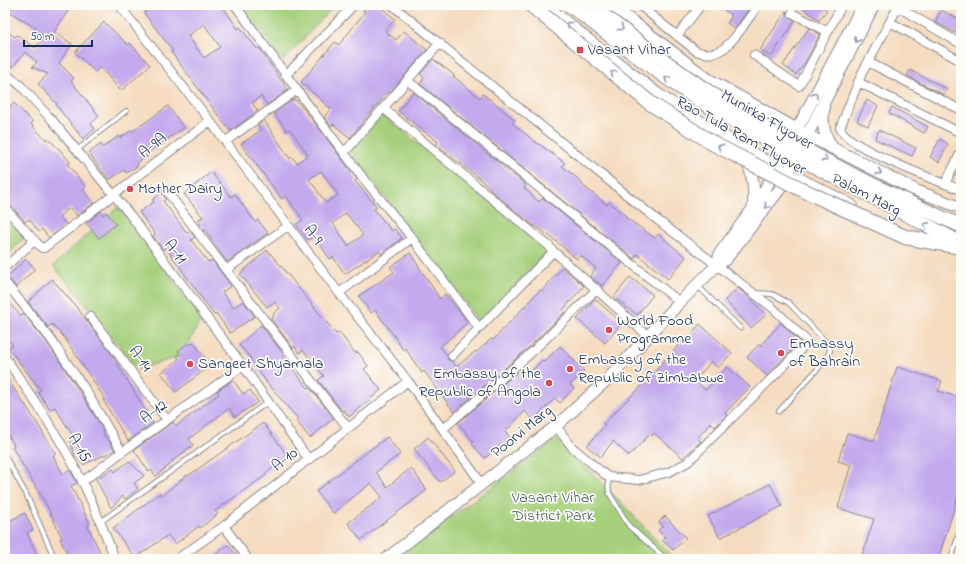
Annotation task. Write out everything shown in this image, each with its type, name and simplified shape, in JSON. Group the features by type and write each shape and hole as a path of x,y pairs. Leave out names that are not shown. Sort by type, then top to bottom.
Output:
{"highway":[{"name":"Rao Tula Ram Flyover","path":"531,5 650,104 714,144 805,191 905,237 961,247"}],"main road":[{"name":"Palam Marg","path":"545,5 659,95 737,145 788,173 896,228 961,254"},
{"name":"Munirka Flyover","path":"569,5 661,75 715,110 843,183 961,243"},
{"name":"Munirka Flyover","path":"590,5 676,70 721,99 780,134 858,177 961,226"},
{"name":"Palam Marg","path":"610,5 708,79 733,94 807,135 915,190 961,208"},
{"name":"Poorvi Marg","path":"386,559 556,426 609,378 680,302 717,265 726,259 769,204 788,173 824,104 865,7"},
{"name":"Poorvi Marg","path":"717,265 720,253 760,199 796,129 865,7"},
{"path":"712,128 724,129 737,118 740,111 740,104 733,94"},
{"path":"824,104 822,120 825,132 832,148"},
{"path":"778,119 791,120 798,118 806,112"},
{"path":"737,145 751,171 754,185 753,209"}],"street":[{"name":"A-9","path":"119,5 226,141 288,226 408,381 482,484"},
{"path":"235,5 344,153 412,238 479,328"},
{"path":"286,75 354,5"},
{"path":"392,5 660,222 782,315 808,342 688,462 669,472 639,480 608,477 572,447 556,426"},
{"path":"639,5 698,52 705,54 712,54 729,46 758,5"},
{"path":"677,36 701,5"},
{"path":"754,55 799,86 842,5"},
{"path":"961,44 898,6 858,82 840,128 848,138 868,150 910,170 961,190"},
{"path":"792,13 828,32"},
{"path":"890,22 961,61"},
{"path":"344,153 440,43"},
{"path":"868,62 961,110"},
{"name":"A-11","path":"6,76 20,85 52,120 131,216 242,366 309,460"},
{"path":"407,80 680,302"},
{"path":"858,82 961,133"},
{"path":"226,141 297,90"},
{"path":"383,108 544,242 648,336"},
{"name":"A-9A","path":"35,241 42,248 44,248 210,121"},
{"path":"945,184 961,152"},
{"path":"166,190 348,428"},
{"path":"5,208 35,241 5,267"},
{"path":"226,270 288,226"},
{"path":"339,293 412,238"},
{"path":"452,356 551,254 552,250"},
{"path":"5,282 41,326 85,389 122,452"},
{"path":"443,429 531,353 596,289"},
{"name":"A-14","path":"90,316 167,420"},
{"name":"A-15","path":"5,357 32,395 64,449 82,482 116,559"},
{"name":"A-12","path":"82,482 242,366"},
{"name":"A-10","path":"178,559 224,526 408,381"},
{"path":"224,526 248,559"}],"lane":[{"path":"77,150 126,111"},
{"path":"698,285 740,328"},
{"path":"754,293 772,294 789,303 828,344 830,351 825,361 779,411"},
{"path":"100,522 268,402"},
{"path":"5,456 26,494 55,559"},
{"path":"608,477 609,492 629,526 666,559"},
{"path":"951,559 959,534"}],"green space":[{"path":"241,5 335,5 283,61"},
{"path":"382,114 549,250 479,322 351,152"},
{"path":"118,207 161,262 201,319 183,356 137,369 97,316 53,266"},
{"path":"5,218 25,237 5,258"},
{"name":"Vasant Vihar District Park","path":"557,439 610,491 674,559 394,559"}],"building":[{"path":"5,5 72,5 54,32 72,44 59,63 74,78 71,81 99,116 91,124 95,129 83,139 56,105 57,104 38,84 48,74 32,67 37,62 25,52 13,67 5,62 5,30 15,37 17,35 35,48 45,36 35,30 36,28 5,9"},
{"path":"142,5 222,5 238,29 240,27 257,49 259,48 288,90 267,105 261,96 252,103 258,111 230,131 171,52 173,51 144,13 146,11","holes":["204,24 220,47 204,58 188,36"]},
{"path":"367,5 378,5 395,19 385,31 396,40 404,31 427,50 389,93 388,92 350,138 333,124 331,126 324,117 331,109 301,82 335,42 339,45 365,12 363,11"},
{"path":"718,5 751,5 735,29 727,23 732,16"},
{"path":"798,5 820,5 827,10 819,20"},
{"path":"941,10 961,20 961,36 935,22"},
{"path":"786,11 788,16 795,21 771,57 760,50"},
{"path":"104,22 128,45 130,43 150,65 121,91 100,67 95,72 75,52"},
{"path":"809,28 820,34 806,61 796,75 783,65"},
{"path":"433,59 480,98 483,94 515,120 512,123 565,163 562,166 607,205 609,202 626,216 625,217 655,238 658,234 686,257 668,279 637,254 634,259 420,84 424,78 420,74"},
{"path":"910,70 947,89 944,95 907,76"},
{"path":"413,92 526,185 524,188 539,202 543,198 622,263 602,286 590,276 596,268 580,255 577,259 556,241 534,226 490,190 491,189 474,174 436,145 438,142 398,111"},
{"path":"294,99 295,101 296,100 357,179 355,181 377,207 374,209 392,231 395,229 402,238 381,254 379,251 345,274 333,257 330,259 314,236 308,240 296,224 303,220 286,196 282,199 241,144 261,130 258,125 264,120 290,159 292,157 297,163 308,155 290,129 287,131 274,113","holes":["321,171 338,195 326,203 309,179","346,213 363,235 348,246 333,223"]},
{"path":"867,100 878,106 868,126 857,121"},
{"path":"14,103 33,122 31,124 46,140 47,138 70,162 68,165 86,187 83,190 94,203 77,216 70,208 59,216 66,225 49,238 42,229 39,232 29,219 25,222 5,199 5,111"},
{"path":"168,106 184,128 148,152 149,155 137,163 138,166 126,173 124,170 109,180 89,153 101,144 103,147 119,136 120,138 132,130 133,131"},
{"path":"892,107 928,127 924,133 889,113"},
{"path":"879,130 916,148 912,156 875,139"},
{"path":"940,139 948,144 939,162 930,157"},
{"path":"211,172 231,197 235,194 255,222 258,220 268,233 227,262 205,230 203,231 199,225 201,224 198,220 203,217 184,194"},
{"path":"162,193 166,199 163,201 187,233 190,231 195,237 191,240 208,262 212,260 231,286 222,292 233,308 243,301 255,316 230,333 216,313 214,315 166,248 163,250 153,236 155,234 139,212 154,202 153,199"},
{"path":"101,211 103,215 106,212 116,224 99,238 86,223"},
{"path":"267,250 336,334 339,332 355,353 358,352 368,366 364,369 381,390 349,417 344,410 342,411 318,380 324,376 303,350 299,353 295,347 293,348 271,319 274,316 273,314 280,308 275,302 267,307 240,274"},
{"path":"410,253 440,299 445,294 468,322 440,347 447,355 448,360 452,361 456,367 476,351 477,352 491,339 493,340 540,290 542,291 562,267 584,286 562,311 564,313 527,349 454,412 424,371 422,373 405,348 403,350 375,310 371,313 359,296 394,272 390,267"},
{"path":"26,259 35,269 16,287 7,277"},
{"path":"630,277 653,295 637,315 614,297"},
{"path":"52,279 78,309 109,350 153,423 128,441 103,400 105,399 64,337 52,324 48,327 28,302"},
{"path":"738,288 766,315 751,328 725,300"},
{"path":"5,298 21,316 23,313 46,341 102,428 104,436 115,450 83,465 75,456 69,438 73,436 55,407 50,410 38,392 41,390 8,348 13,345 5,336"},
{"path":"595,299 622,323 605,343 577,319"},
{"path":"781,323 800,342 767,376 747,357 759,344 760,346"},
{"path":"700,324 732,353 718,368 711,361 695,381 706,390 727,367 750,387 725,413 727,415 715,427 711,423 697,438 701,441 683,458 654,433 652,436 650,434 629,456 613,441 601,457 587,446 605,425 603,424 635,393 647,379 648,380 666,358 667,359 681,342 683,343"},
{"path":"261,325 284,355 282,356 334,418 310,438 296,421 298,419 268,384 250,359 251,358 239,345"},
{"path":"193,342 211,365 176,392 161,373 179,359 177,356 180,354 178,351 188,343 190,345"},
{"path":"560,346 584,371 570,385 574,388 560,403 555,398 533,420 525,411 505,432 513,440 505,447 502,444 485,458 472,444 474,442 458,423 522,368 529,374 542,360 544,362"},
{"path":"897,367 942,381 938,391 961,398 961,487 938,559 861,559 874,519 838,508 851,465 838,461 847,433 874,441"},
{"path":"5,375 56,454 53,456 63,474 70,470 77,483 71,486 90,524 87,525 101,554 99,556 100,559 70,559 46,504 12,447 14,445 5,430"},
{"path":"233,380 243,394 250,390 258,402 235,417 229,408 189,439 193,445 172,461 173,462 156,476 151,470 149,472 134,450 173,422 176,426 219,394 217,391"},
{"path":"263,423 288,456 265,474 266,475 215,511 218,514 200,528 199,526 175,544 168,535 135,558 113,528 160,493 161,496 187,475 188,476"},
{"path":"387,437 400,454 376,472 387,487 411,468 427,490 361,540 348,523 382,497 371,483 333,513 316,491"},
{"path":"428,437 455,471 440,482 414,449"},
{"path":"129,461 144,476 134,483 138,489 125,499 123,496 111,508 96,479 113,469 115,472"},
{"path":"770,484 782,506 720,538 708,516"},
{"path":"25,513 33,530 27,533 39,559 5,559 5,523"},
{"path":"665,516 686,538 673,550 662,540 665,537 658,530 663,526 659,522"},
{"path":"228,545 240,559 210,559"}],"place":[{"name":"Vasant Vihar","path":"580,50"},
{"name":"Mother Dairy","path":"130,189"},
{"name":"World Food Programme","path":"609,330"},
{"name":"Embassy of Bahrain","path":"781,353"},
{"name":"Sangeet Shyamala","path":"190,364"},
{"name":"Embassy of the Republic of Zimbabwe","path":"570,369"},
{"name":"Embassy of the Republic of Angola","path":"549,383"}]}
